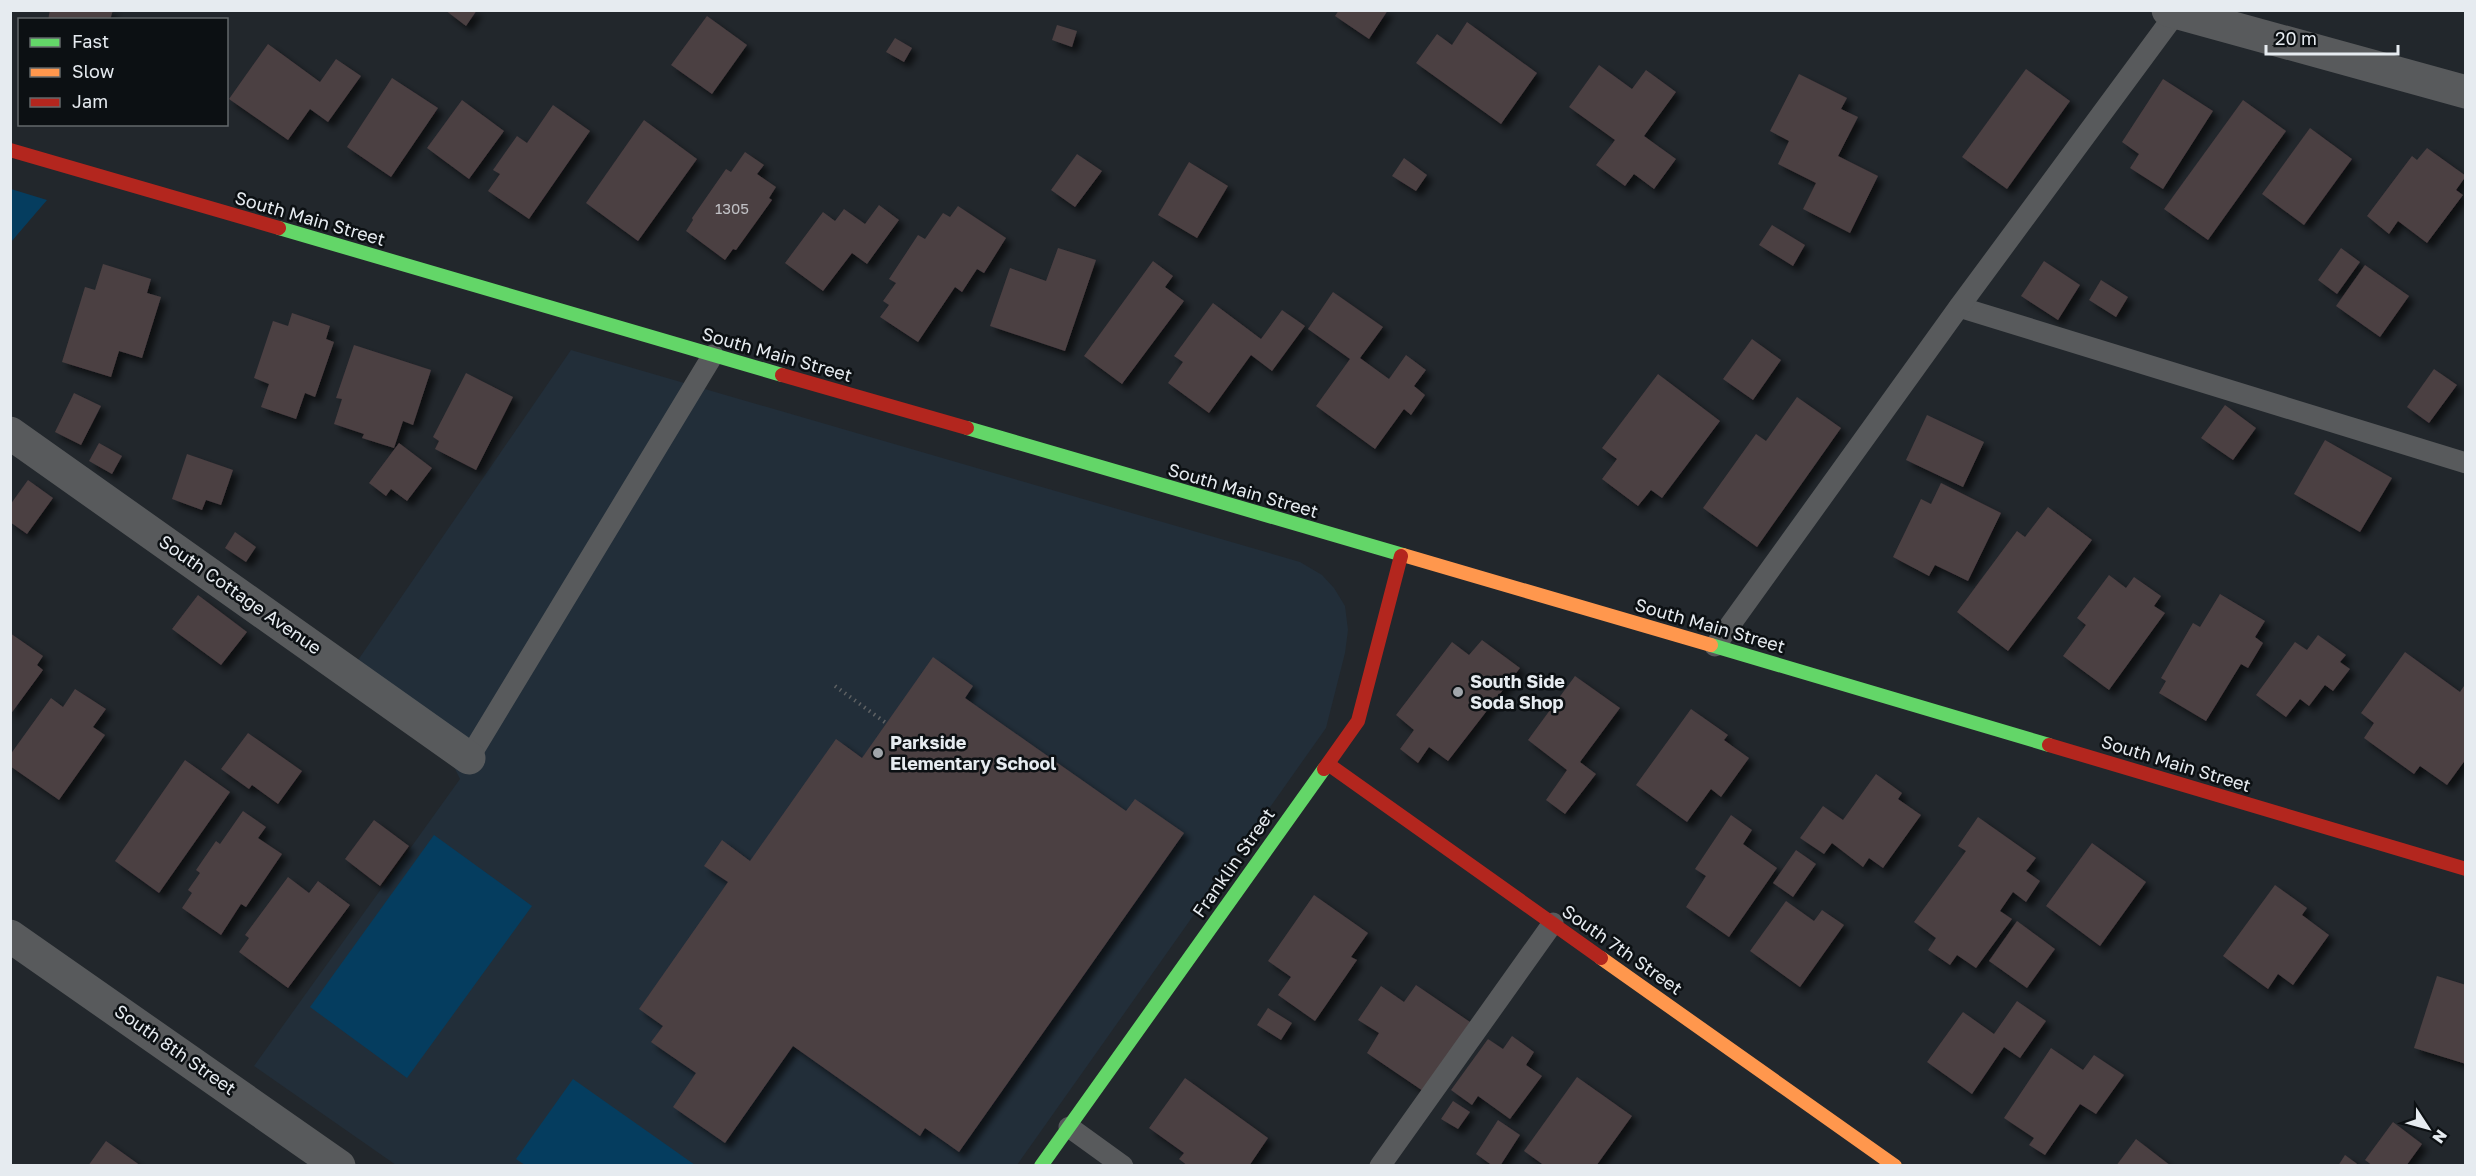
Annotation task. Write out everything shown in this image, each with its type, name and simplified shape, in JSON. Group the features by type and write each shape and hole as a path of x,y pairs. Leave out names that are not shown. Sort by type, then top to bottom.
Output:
{"main road":[{"name":"South Main Street","path":"10,150 1715,646 2466,869"},
{"name":"Franklin Street","path":"1041,1166 1358,721 1401,556"},
{"name":"South 7th Street","path":"1328,764 1895,1166"}],"street":[{"path":"2174,11 2466,92"},
{"name":"South Cottage Avenue","path":"10,433 469,758"},
{"name":"South 8th Street","path":"10,936 339,1166"}],"lane":[{"path":"1715,646 2174,11"},
{"path":"1959,307 2466,463"},
{"path":"469,758 713,355"},
{"path":"1380,1166 1553,923"},
{"path":"1069,1127 1123,1166"}],"path":[{"path":"835,686 886,723"}],"shaded area":[{"path":"10,189 47,200 11,242"},
{"name":"Parkside Elementary School","path":"571,350 1300,562 1322,575 1334,588 1345,606 1348,630 1345,653 1326,728 1017,1165 396,1165 254,1066 460,779 428,714 356,663"},
{"path":"434,835 532,906 407,1078 310,1007"},
{"path":"573,1079 695,1165 525,1165 516,1159"}],"building":[{"path":"50,10 113,10 111,18 48,18"},
{"path":"445,10 477,10 466,26"},
{"path":"1339,10 1388,10 1369,39 1335,16"},
{"path":"707,16 747,45 712,94 671,65"},
{"path":"1467,22 1537,73 1501,124 1416,63 1437,34 1452,45"},
{"path":"1057,25 1077,31 1072,47 1052,40"},
{"path":"895,38 912,48 904,62 886,52"},
{"path":"268,44 320,82 336,59 361,76 328,122 310,109 288,140 229,99"},
{"path":"1599,65 1632,89 1646,70 1676,92 1644,136 1676,159 1654,189 1634,174 1625,186 1596,165 1615,140 1569,107"},
{"path":"2026,69 2070,101 2007,189 1962,157"},
{"path":"1799,74 1847,98 1841,109 1858,117 1838,156 1878,176 1850,233 1803,209 1816,183 1778,164 1789,141 1770,131"},
{"path":"392,78 438,108 391,177 347,147"},
{"path":"2163,79 2213,111 2163,189 2130,168 2139,154 2122,142"},
{"path":"462,100 504,131 469,179 427,148"},
{"path":"2243,100 2286,131 2208,240 2164,209"},
{"path":"553,105 590,131 529,219 488,191 500,174 493,170 517,136 527,143"},
{"path":"644,120 697,159 638,241 586,203"},
{"path":"2310,128 2352,159 2304,225 2262,194"},
{"path":"2427,148 2466,176 2456,190 2463,195 2427,243 2398,221 2389,234 2367,216 2412,156 2417,160"},
{"path":"745,152 764,165 757,174 776,187 769,198 772,200 736,250 733,249 725,260 686,231 692,218 726,169 731,172"},
{"path":"1077,154 1102,171 1075,207 1051,190"},
{"path":"1404,158 1427,175 1416,191 1392,176"},
{"path":"1189,162 1228,186 1197,238 1158,215"},
{"path":"879,205 899,220 867,264 852,253 823,291 785,263 823,212 835,221 844,209 865,224"},
{"path":"958,206 1006,238 984,273 977,269 962,292 955,287 918,342 880,317 889,305 883,301 896,283 889,279 918,235 925,239 943,213 950,217"},
{"path":"1772,225 1805,245 1793,266 1759,245"},
{"path":"1058,248 1096,260 1065,351 990,326 1010,268 1046,281"},
{"path":"2341,248 2360,262 2337,294 2318,280"},
{"path":"1153,261 1173,276 1165,287 1184,301 1122,384 1084,356"},
{"path":"2044,261 2080,285 2058,320 2021,296"},
{"path":"103,264 151,279 147,293 161,297 142,358 119,351 111,377 62,362 85,287 95,290"},
{"path":"2365,265 2409,296 2380,337 2336,306"},
{"path":"2101,280 2128,297 2116,317 2089,300"},
{"path":"1333,292 1383,327 1360,358 1389,379 1406,355 1426,370 1414,386 1425,395 1411,415 1404,409 1375,449 1316,406 1350,359 1308,329"},
{"path":"1213,303 1261,339 1282,310 1305,326 1272,371 1251,355 1209,413 1168,383 1183,362 1174,356"},
{"path":"292,313 330,326 326,339 334,342 315,397 305,393 296,419 261,407 269,384 254,378 273,321 288,326"},
{"path":"1752,339 1781,360 1753,400 1723,379"},
{"path":"354,345 431,370 413,425 403,421 394,448 362,438 364,434 334,424 342,399 336,398"},
{"path":"2434,369 2457,385 2429,423 2407,407"},
{"path":"466,373 513,397 476,470 435,449 439,441 433,437"},
{"path":"1658,374 1720,421 1662,498 1651,490 1638,506 1602,479 1617,459 1602,448"},
{"path":"74,393 101,406 81,445 55,432"},
{"path":"1797,397 1841,428 1757,547 1703,508 1756,434 1766,441"},
{"path":"2225,405 2256,428 2233,460 2201,438"},
{"path":"1927,415 1984,442 1963,487 1906,460"},
{"path":"2325,440 2392,478 2360,532 2294,494"},
{"path":"99,443 122,456 112,474 89,461"},
{"path":"399,443 432,468 407,501 391,489 386,496 369,483"},
{"path":"187,454 233,470 221,505 206,500 202,510 172,499"},
{"path":"28,480 53,498 27,534 10,522 10,505"},
{"path":"1941,483 2001,513 1968,581 1935,565 1929,576 1893,557 1921,499 1931,504"},
{"path":"2048,507 2092,540 2008,651 1957,612 2017,531 2025,537"},
{"path":"235,532 256,547 246,562 225,548"},
{"path":"2109,575 2126,588 2134,577 2161,596 2154,606 2165,613 2109,690 2063,656 2086,625 2077,618"},
{"path":"2220,594 2265,621 2255,637 2263,643 2248,668 2241,664 2206,721 2159,693 2166,681 2161,678 2193,623 2200,627"},
{"path":"198,595 247,632 221,665 172,629"},
{"path":"10,633 43,656 37,665 43,670 10,715"},
{"path":"2318,635 2346,655 2340,662 2350,669 2333,691 2325,685 2309,706 2300,699 2286,717 2256,695 2295,642 2307,650"},
{"name":"South Side Soda Shop","path":"1482,640 1520,668 1448,761 1429,747 1418,763 1400,749 1414,730 1396,715 1452,642 1469,655"},
{"path":"2405,652 2460,692 2466,683 2466,759 2447,785 2420,766 2414,774 2364,738 2374,723 2361,713"},
{"path":"933,657 973,686 965,698 1126,811 1135,799 1184,833 959,1152 925,1128 920,1136 793,1046 725,1143 673,1107 696,1073 651,1042 663,1026 639,1009 728,882 704,866 722,840 750,861 836,739 862,758"},
{"path":"1575,676 1620,708 1580,762 1596,774 1565,814 1546,800 1567,770 1528,740"},
{"path":"75,689 106,709 93,727 105,735 59,800 10,766 10,755 51,698 63,707"},
{"path":"1691,709 1728,735 1724,740 1749,758 1721,797 1711,789 1687,822 1636,785"},
{"path":"248,733 302,771 278,804 252,785 249,789 221,769"},
{"path":"185,760 230,792 159,893 115,861"},
{"path":"1876,774 1902,793 1898,799 1921,815 1883,868 1869,858 1863,867 1832,843 1824,854 1800,838 1823,806 1843,820"},
{"path":"243,811 266,827 258,838 282,854 246,907 241,904 221,935 182,908 192,893 188,890 200,873 196,870 216,841 220,844"},
{"path":"1731,815 1752,830 1743,844 1777,868 1729,937 1686,907 1706,876 1695,869"},
{"path":"1978,817 2036,858 2026,871 2040,881 2026,902 2013,892 2000,911 2012,919 1976,968 1957,955 1950,965 1928,950 1936,938 1914,922 1966,851 1958,846"},
{"path":"374,820 409,846 380,886 345,859"},
{"path":"2092,843 2146,882 2100,946 2046,906"},
{"path":"1796,850 1816,864 1793,897 1773,883"},
{"path":"288,877 309,893 318,881 350,905 288,988 239,952 249,938 245,935"},
{"path":"2275,885 2307,908 2302,915 2329,935 2293,985 2278,974 2268,989 2223,956"},
{"path":"1314,895 1368,933 1351,957 1357,960 1315,1021 1278,995 1291,977 1268,961"},
{"path":"1786,901 1814,921 1822,910 1844,925 1800,987 1750,951"},
{"path":"2017,921 2055,949 2027,988 1989,961"},
{"path":"2437,976 2466,985 2466,1064 2414,1048"},
{"path":"1416,985 1470,1022 1423,1091 1367,1053 1379,1033 1358,1020 1381,986 1404,1002"},
{"path":"2017,1001 2046,1021 2020,1058 2004,1047 1972,1094 1927,1062 1963,1012 1994,1034"},
{"path":"1268,1008 1292,1023 1281,1040 1257,1025"},
{"path":"1512,1036 1534,1052 1526,1065 1542,1076 1510,1119 1478,1096 1472,1105 1451,1090 1488,1039 1503,1049"},
{"path":"2051,1048 2083,1070 2094,1055 2124,1075 2096,1114 2080,1104 2045,1155 2029,1145 2034,1138 2004,1118"},
{"path":"1577,1077 1632,1116 1596,1166 1545,1166 1524,1151"},
{"path":"1185,1078 1268,1138 1249,1166 1188,1166 1179,1159 1184,1153 1149,1128"},
{"path":"1453,1101 1470,1112 1458,1129 1441,1119"},
{"path":"1498,1120 1520,1135 1500,1166 1493,1166 1476,1154"},
{"path":"2393,1122 2422,1144 2406,1166 2373,1166 2365,1160"},
{"path":"2136,1139 2171,1166 2116,1166"},
{"path":"106,1141 141,1166 88,1166"},
{"path":"2345,1155 2360,1166 2338,1166"}],"traffic: fast":[{"path":"279,228 782,375"},
{"path":"967,428 1403,555"},
{"path":"1711,645 2049,745"},
{"path":"1041,1166 1324,769"}],"traffic: slow":[{"path":"1403,555 1711,645"},
{"path":"1601,958 1895,1166"}],"traffic: jam":[{"path":"10,150 279,228"},
{"path":"782,375 967,428"},
{"path":"1324,769 1358,721 1401,556"},
{"path":"2049,745 2466,869"},
{"path":"1328,764 1601,958"}],"place":[{"name":"South Side Soda Shop","path":"1458,692"},
{"name":"Parkside Elementary School","path":"878,753"}]}
